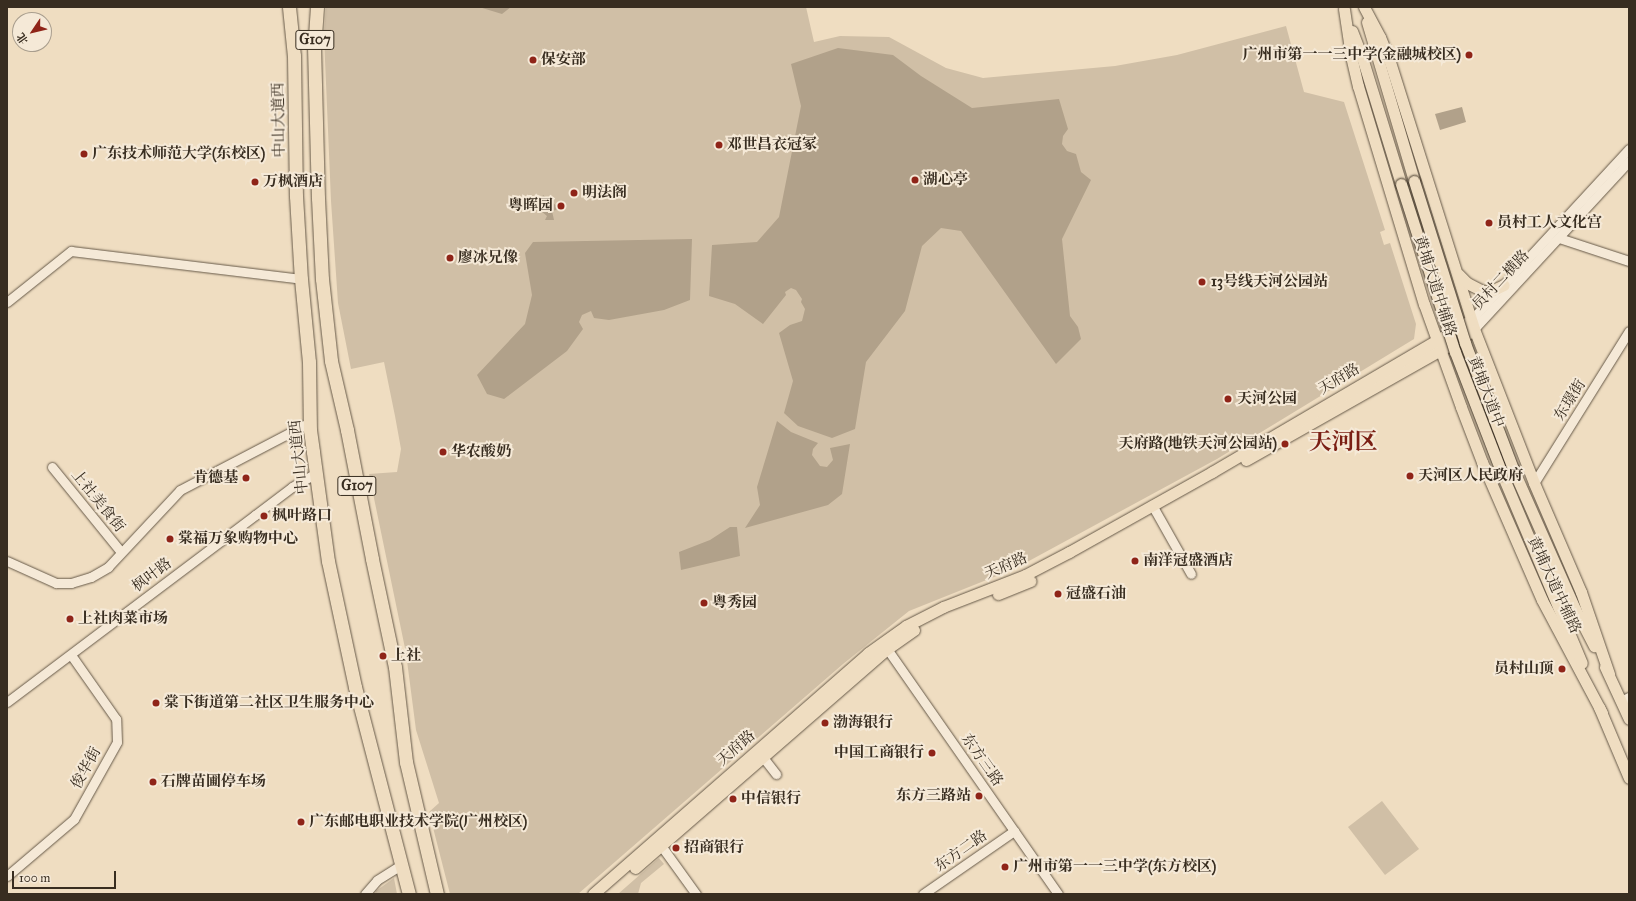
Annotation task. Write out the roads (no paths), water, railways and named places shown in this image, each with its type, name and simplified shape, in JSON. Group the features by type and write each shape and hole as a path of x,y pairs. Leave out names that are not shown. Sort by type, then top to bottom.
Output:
{"highway":[{"name":"中山大道西","path":"289,7 294,56 296,196 309,362 310,422 316,473 328,561 355,687 368,731 409,894"},
{"name":"G107","path":"317,7 314,52 318,198 322,279 331,361 347,430 370,553 395,667 406,762 437,894"}],"main road":[{"name":"黄埔大道中","path":"1363,7 1376,57 1465,343 1513,470 1575,609 1609,674 1625,699 1629,719"},
{"name":"黄埔大道中辅路","path":"1363,7 1387,56 1473,324 1498,393 1534,483 1571,568 1609,674"},
{"name":"黄埔大道中","path":"1344,8 1361,54 1455,352 1502,474 1559,606 1629,778"},
{"name":"黄埔大道中辅路","path":"1344,8 1351,56 1358,86 1438,345 1482,462 1542,600 1602,713"},
{"path":"1411,260 1422,269 1433,269 1442,264 1449,248"},
{"path":"1456,271 1467,283 1479,290 1491,291 1504,285"},
{"name":"天府路","path":"594,894 762,756 906,626 933,611 998,587 1038,569 1154,508 1473,324"},
{"path":"1461,407 1465,390 1475,384 1487,385 1498,393"},
{"name":"天府路","path":"605,894 659,842 885,645"}],"street":[{"name":"员村二横路","path":"1473,324 1504,285 1629,149"},
{"name":"员村二横路","path":"1473,324 1559,238 1629,161"},
{"path":"1559,238 1629,262"},
{"path":"7,302 71,251 302,279"},
{"name":"东璟街","path":"1534,483 1629,331"},
{"path":"7,561 56,583 71,583 98,573 108,566 180,490 310,422"},
{"name":"上社美食街","path":"52,467 121,552"},
{"name":"枫叶路","path":"7,702 72,655 292,487 316,473"},
{"path":"1154,508 1191,574"},
{"name":"东方三路","path":"885,645 1058,894"},
{"name":"俊华街","path":"7,876 74,819 117,742 116,719 72,655"},
{"path":"762,756 776,774"},
{"name":"东方二路","path":"923,894 1014,831"},
{"path":"659,842 696,894"},
{"path":"365,894 377,880 401,865"}],"place":[{"name":"广州市第一一三中学(金融城校区)","path":"1469,55"},
{"name":"保安部","path":"533,60"},
{"name":"邓世昌衣冠冢","path":"719,145"},
{"name":"广东技术师范大学(东校区)","path":"84,154"},
{"name":"湖心亭","path":"915,180"},
{"name":"万枫酒店","path":"255,182"},
{"name":"明法阁","path":"574,193"},
{"name":"粤晖园","path":"561,206"},
{"name":"员村工人文化宫","path":"1489,223"},
{"name":"廖冰兄像","path":"450,258"},
{"name":"13号线天河公园站","path":"1202,282"},
{"name":"天河公园","path":"1228,399"},
{"name":"天府路(地铁天河公园站)","path":"1285,444"},
{"name":"华农酸奶","path":"443,452"},
{"name":"天河区人民政府","path":"1410,476"},
{"name":"肯德基","path":"246,478"},
{"name":"枫叶路口","path":"264,516"},
{"name":"棠福万象购物中心","path":"170,539"},
{"name":"南洋冠盛酒店","path":"1135,561"},
{"name":"冠盛石油","path":"1058,594"},
{"name":"粤秀园","path":"704,603"},
{"name":"上社肉菜市场","path":"70,619"},
{"name":"上社","path":"383,656"},
{"name":"员村山顶","path":"1562,669"},
{"name":"棠下街道第二社区卫生服务中心","path":"156,703"},
{"name":"渤海银行","path":"825,723"},
{"name":"中国工商银行","path":"932,753"},
{"name":"石牌苗圃停车场","path":"153,782"},
{"name":"东方三路站","path":"979,796"},
{"name":"中信银行","path":"733,799"},
{"name":"广东邮电职业技术学院(广州校区)","path":"301,822"},
{"name":"招商银行","path":"676,848"},
{"name":"广州市第一一三中学(东方校区)","path":"1005,867"}],"district":[{"name":"天河区","path":"1343,441"}]}
